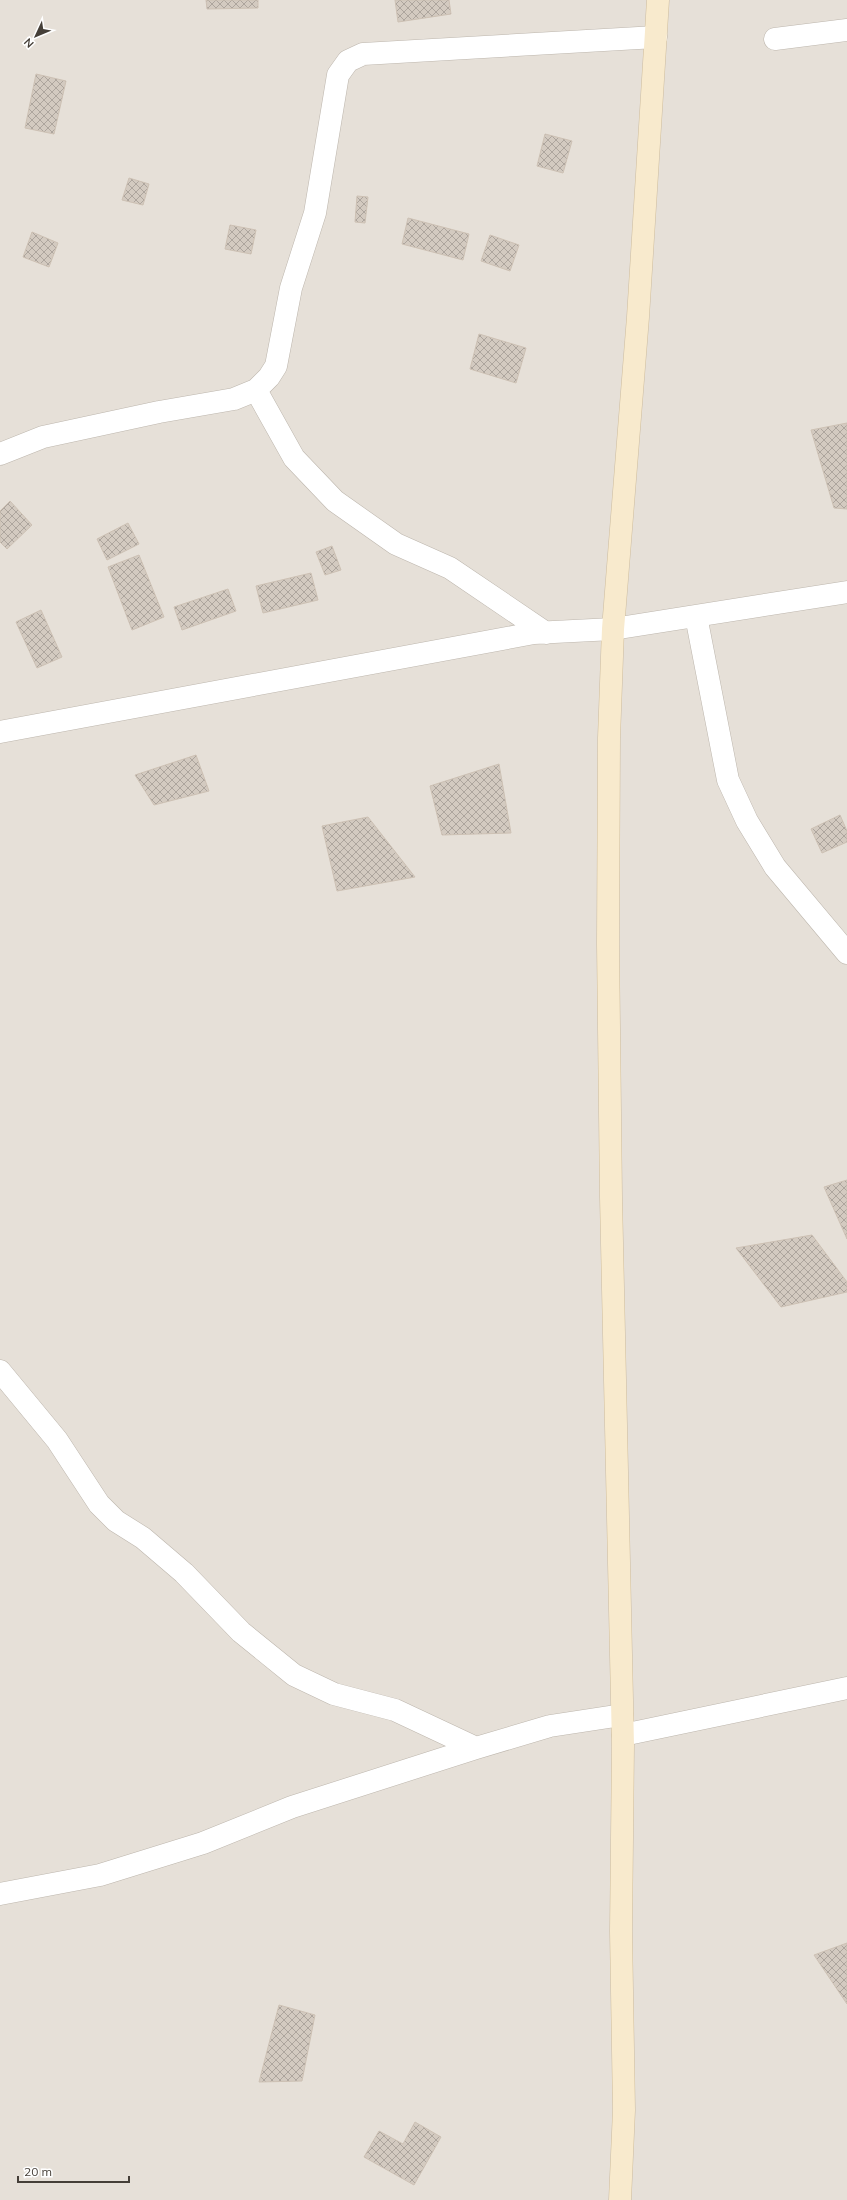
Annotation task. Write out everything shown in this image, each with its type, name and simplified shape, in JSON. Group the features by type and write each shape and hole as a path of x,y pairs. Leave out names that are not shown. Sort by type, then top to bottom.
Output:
{"street":[{"path":"620,2200 624,2110 621,1931 623,1725 611,1196 608,968 609,746 613,629 638,317 658,0"},
{"path":"775,39 847,30"},
{"path":"0,454 43,437 159,412 234,399 256,390 269,377 276,366 291,288 315,212 338,75 348,61 363,54 656,37"},
{"path":"256,390 294,458 335,500 396,544 450,568 546,633"},
{"path":"0,732 526,634 613,629 847,592"},
{"path":"696,616 728,780 747,821 775,867 847,953"},
{"path":"0,1371 57,1440 99,1504 116,1521 143,1538 184,1573 241,1632 294,1675 334,1694 396,1710 476,1748"},
{"path":"0,1894 115,1870 204,1843 292,1807 550,1726 623,1725 847,1688"}],"shaded area":[{"path":"0,0 847,0 847,2200 0,2200"}],"building":[{"path":"206,0 258,0 258,8 207,9"},
{"path":"395,0 449,0 451,14 398,22"},
{"path":"36,74 66,81 54,134 25,128"},
{"path":"545,134 572,141 563,173 537,166"},
{"path":"129,178 149,184 143,205 122,200"},
{"path":"357,196 368,197 365,223 355,222"},
{"path":"408,218 469,234 463,260 402,244"},
{"path":"230,225 256,230 251,254 225,249"},
{"path":"32,232 58,243 49,267 23,257"},
{"path":"490,235 519,245 510,271 481,261"},
{"path":"479,334 526,348 516,383 470,369"},
{"path":"847,423 847,509 834,508 811,430"},
{"path":"10,501 32,525 7,549 0,542 0,511"},
{"path":"128,523 139,544 107,560 97,539"},
{"path":"332,546 341,570 325,575 316,552"},
{"path":"139,555 164,617 132,630 108,567"},
{"path":"311,573 318,600 263,613 256,586"},
{"path":"228,589 236,611 182,630 174,607"},
{"path":"41,610 62,657 37,668 16,622"},
{"path":"196,755 209,791 154,805 135,775"},
{"path":"499,764 511,833 442,835 430,786"},
{"path":"840,815 847,831 847,842 822,853 811,829"},
{"path":"368,817 415,877 337,891 322,826"},
{"path":"847,1180 847,1239 824,1187"},
{"path":"812,1235 847,1282 847,1292 781,1307 736,1248"},
{"path":"847,1943 847,2004 814,1955"},
{"path":"279,2005 315,2015 302,2081 259,2082"},
{"path":"415,2122 441,2137 414,2185 364,2157 379,2131 403,2144"}]}
